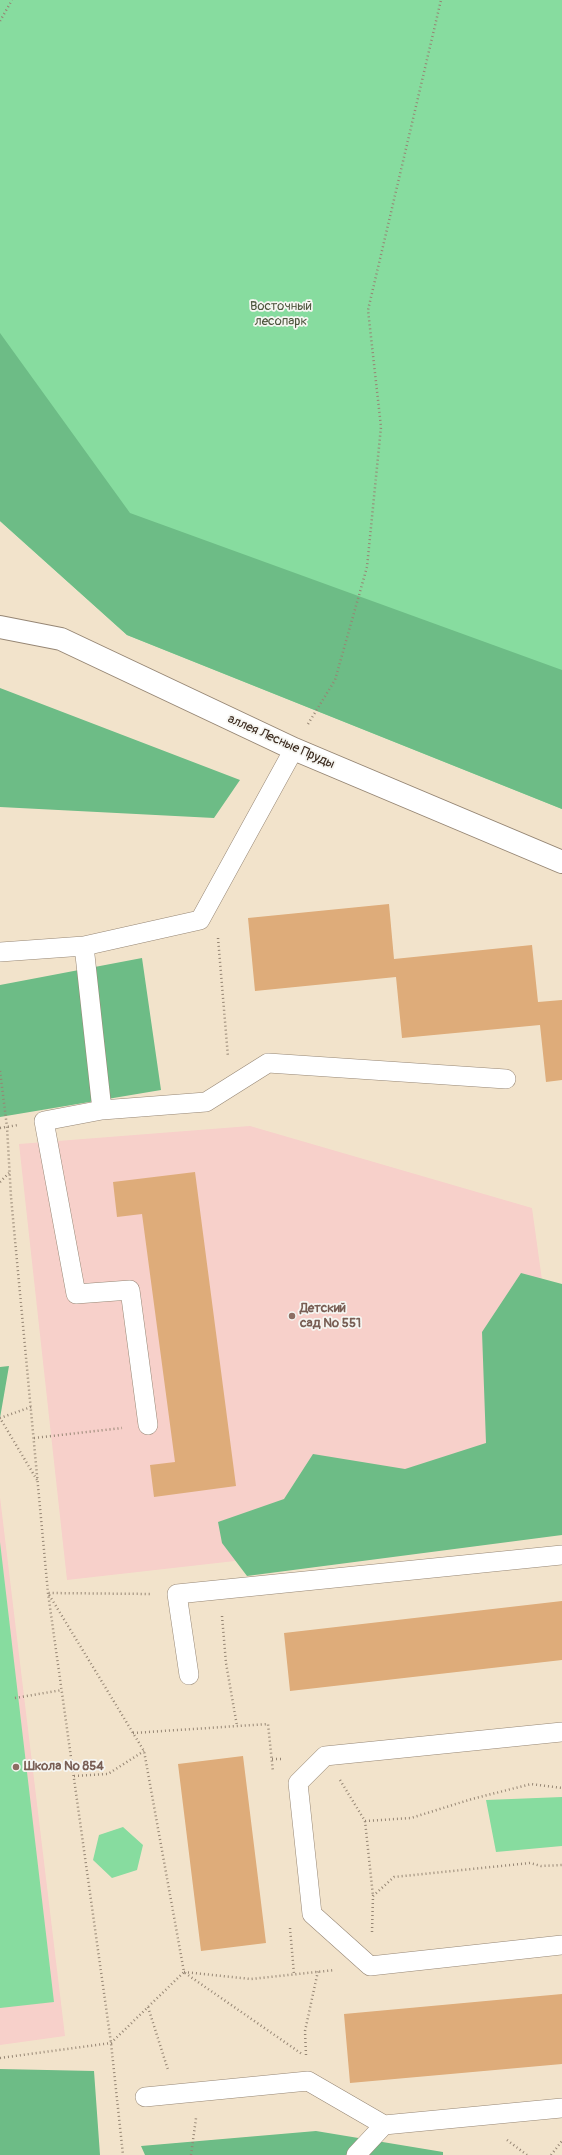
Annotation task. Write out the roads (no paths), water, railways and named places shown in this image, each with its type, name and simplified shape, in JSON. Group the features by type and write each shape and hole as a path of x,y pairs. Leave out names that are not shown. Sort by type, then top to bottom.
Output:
{"street":[{"name":"аллея Лесные Пруды","path":"0,627 61,639 294,749 562,862"}],"lane":[{"path":"0,952 84,946 200,920 294,749"},
{"path":"84,946 102,1110"},
{"path":"148,1425 130,1290 76,1294 44,1122 102,1110 206,1102 268,1063 506,1079"},
{"path":"189,1676 177,1594 562,1555"},
{"path":"562,1732 325,1756 298,1783 312,1914 370,1966 562,1945"},
{"path":"145,2097 308,2081 384,2125 562,2108"},
{"path":"356,2155 384,2125"}],"place":[{"name":"Детский сад № 551","path":"292,1316"},
{"name":"Школа № 854","path":"16,1767"}],"park label":[{"name":"Восточный лесопарк","path":"281,314"}]}
